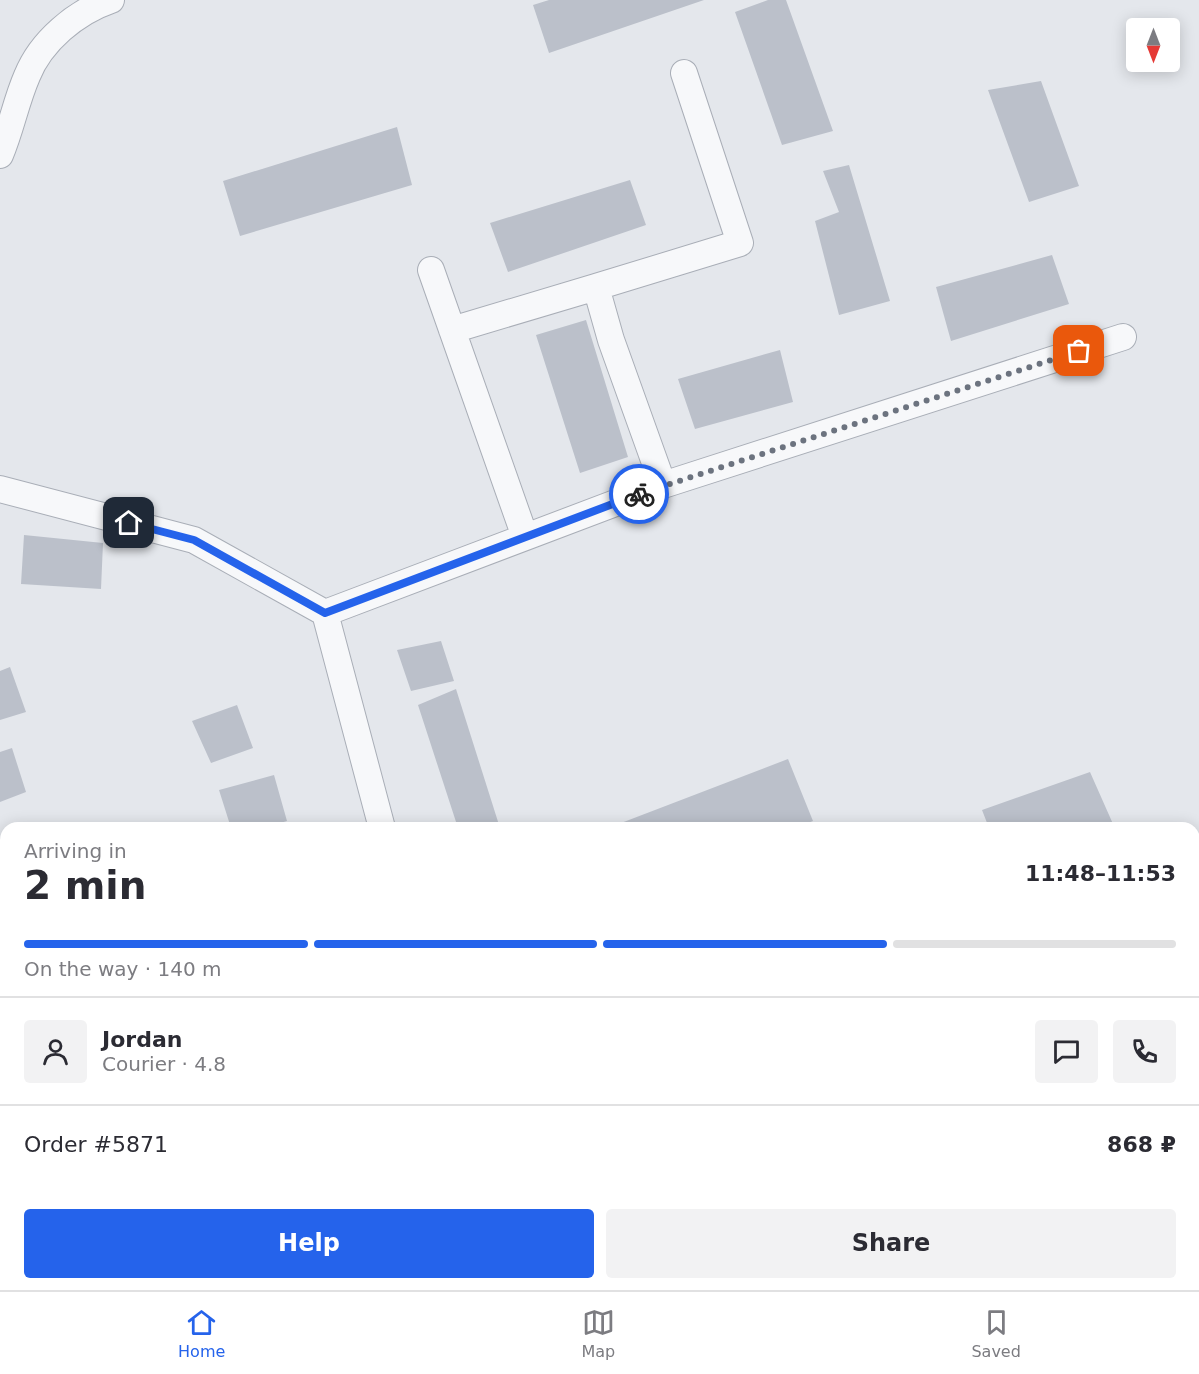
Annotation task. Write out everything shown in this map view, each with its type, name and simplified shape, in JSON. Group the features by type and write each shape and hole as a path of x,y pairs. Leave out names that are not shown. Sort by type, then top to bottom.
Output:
{"street":[{"path":"0,155 13,125 27,75 55,33 111,0"},
{"path":"452,330 740,243 684,73"},
{"path":"431,270 525,537"},
{"path":"596,287 611,340 663,485"},
{"path":"325,613 663,485 1123,338"},
{"path":"0,489 194,540 325,613 380,822"}],"building":[{"path":"549,0 704,0 549,53 533,5"},
{"path":"768,0 786,0 833,131 782,145 735,12"},
{"path":"1041,81 1079,186 1029,202 988,90"},
{"path":"397,127 412,185 240,236 223,181"},
{"path":"849,165 890,301 839,315 815,221 839,212 823,171"},
{"path":"630,180 646,225 508,272 490,223"},
{"path":"1052,255 1069,304 951,341 936,287"},
{"path":"586,320 628,457 580,473 536,335"},
{"path":"780,350 793,402 695,429 678,379"},
{"path":"24,535 103,543 101,589 21,584"},
{"path":"441,641 454,681 411,691 397,650"},
{"path":"10,667 26,712 0,720 0,671"},
{"path":"456,689 498,822 456,822 418,705"},
{"path":"237,705 253,748 211,763 192,721"},
{"path":"12,748 26,792 0,802 0,752"},
{"path":"788,759 813,821 810,822 624,822"},
{"path":"1090,772 1112,822 987,822 982,810"},
{"path":"274,775 287,821 229,822 219,790"}],"way so far":[{"path":"639,494 1079,351"}],"route":[{"path":"129,523 194,540 325,613 639,494"}]}
